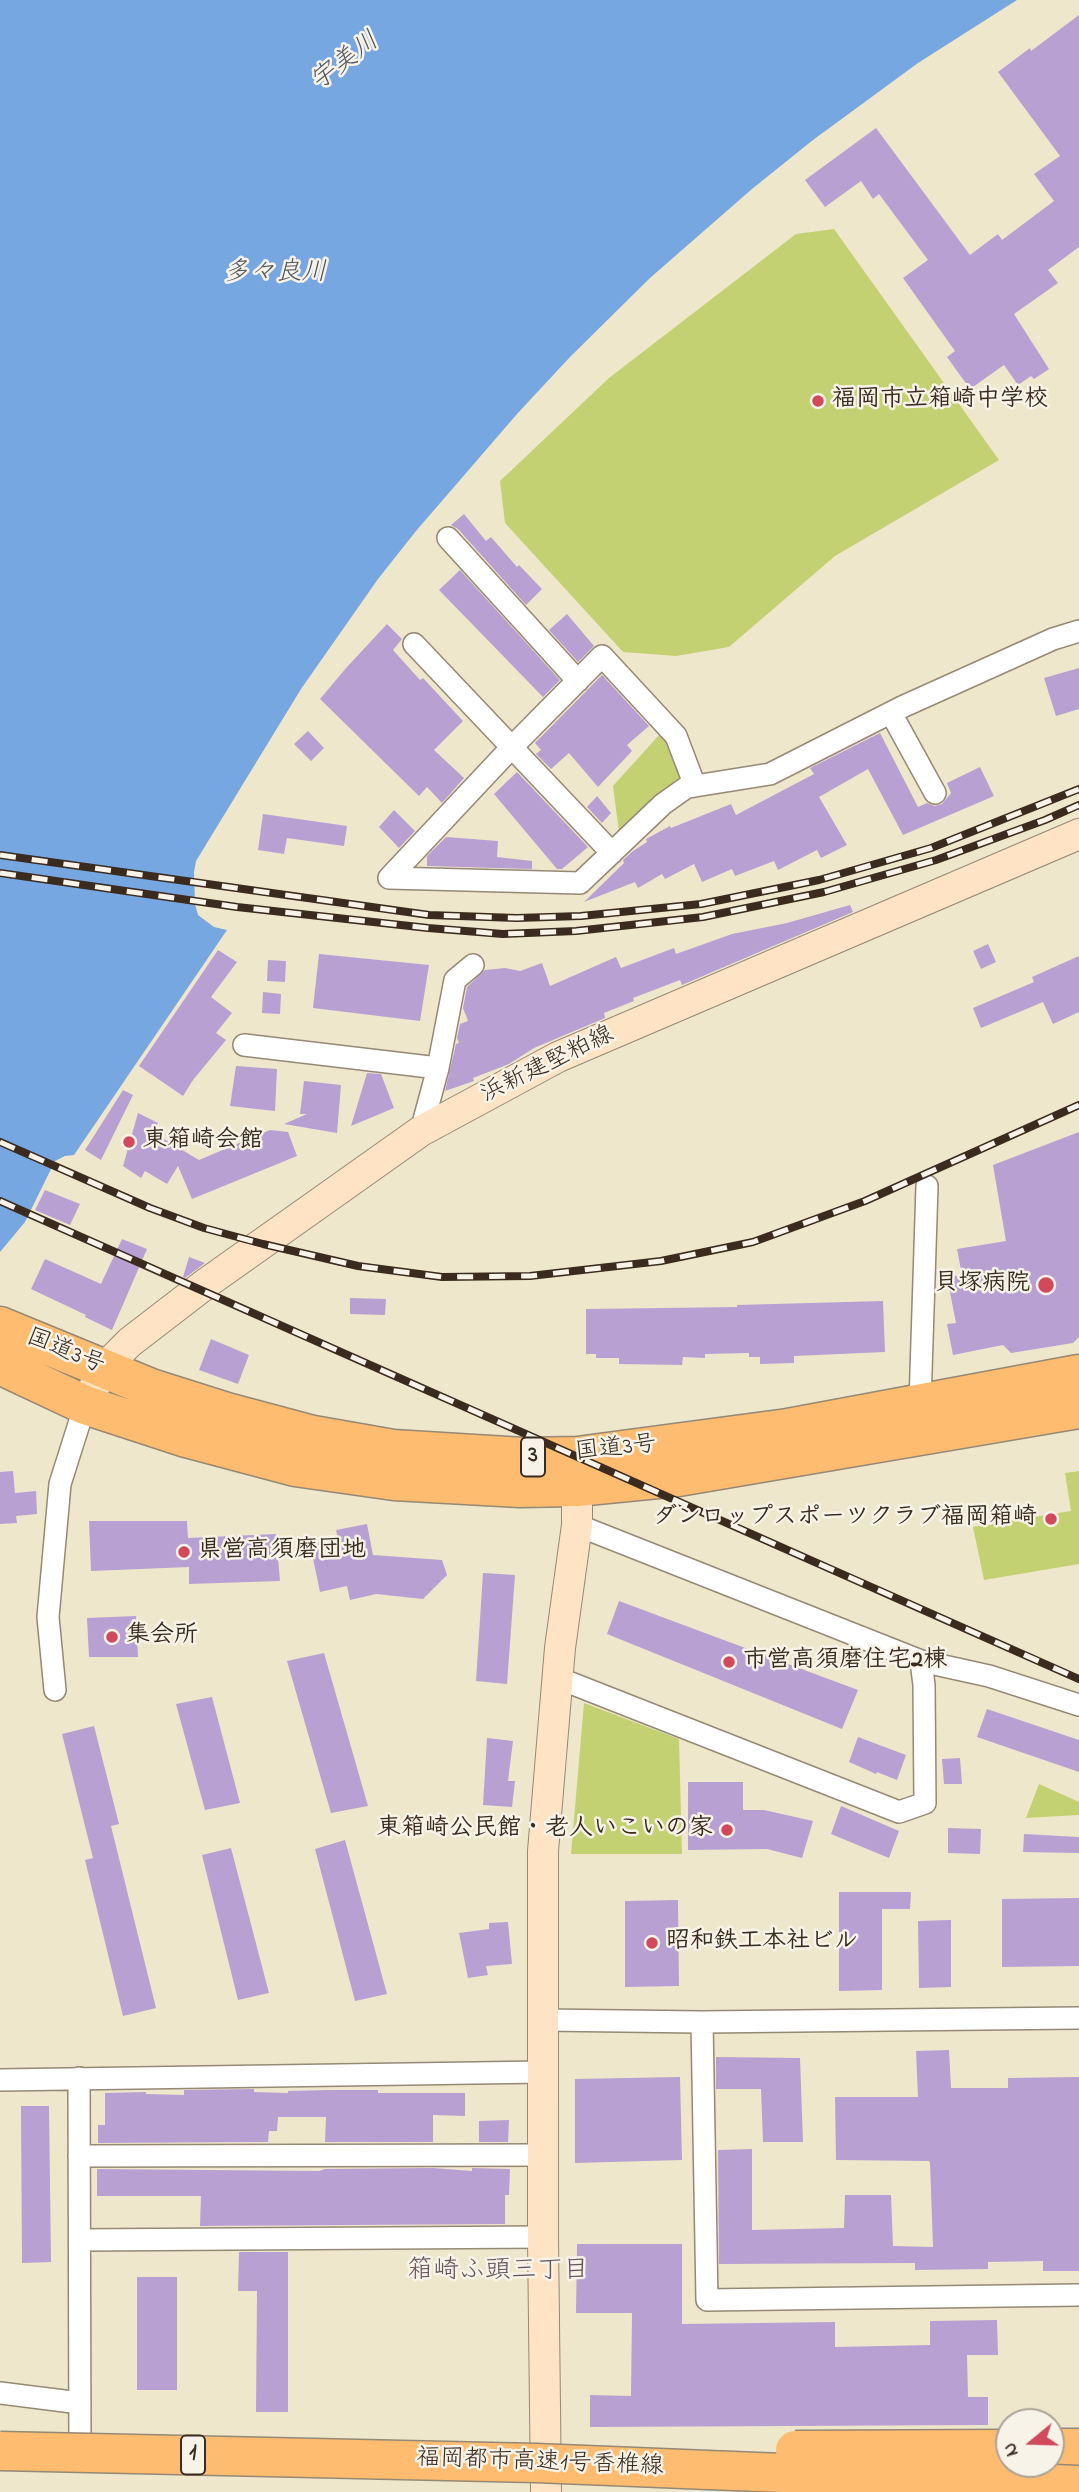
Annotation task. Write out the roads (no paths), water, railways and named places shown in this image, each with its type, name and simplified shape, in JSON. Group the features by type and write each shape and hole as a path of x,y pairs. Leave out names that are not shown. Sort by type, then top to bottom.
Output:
{"highway":[{"name":"国道3号","path":"0,1326 151,1388 227,1412 326,1437 393,1449 523,1457 577,1471 678,1477 1079,1409"},
{"name":"国道3号","path":"0,1365 85,1405 186,1438 295,1467 394,1481 520,1488 577,1471 788,1428 1079,1374"},
{"path":"387,2459 533,2452 995,2449"},
{"name":"福岡都市高速1号香椎線","path":"0,2451 387,2459 1079,2485"},
{"path":"712,2492 744,2478 1079,2471"}],"street":[{"path":"448,537 578,681"},
{"path":"695,786 676,736 603,656 388,878 579,883 663,804 687,788 770,774 891,713 1053,639 1079,631"},
{"path":"414,644 612,853"},
{"path":"891,713 935,793"},
{"name":"浜新建堅粕線","path":"85,1405 104,1368 130,1342 208,1282 421,1131 558,1057 1079,834"},
{"path":"421,1131 438,1068 455,980 473,965"},
{"path":"244,1045 438,1068"},
{"path":"920,1403 927,1186"},
{"path":"55,1690 48,1617 60,1484 85,1405"},
{"path":"546,2482 542,2236 543,1851 558,1678 577,1525 577,1471"},
{"path":"577,1525 921,1661 989,1676 1079,1705"},
{"path":"558,1678 899,1812 925,1803 924,1685 921,1661"},
{"path":"543,2020 702,2022 1079,2018"},
{"path":"702,2022 707,2300 1079,2295"},
{"path":"0,2080 543,2072"},
{"path":"79,2078 80,2464"},
{"path":"79,2156 543,2155"},
{"path":"79,2240 542,2236"},
{"path":"0,2393 80,2403"},
{"path":"0,2462 546,2482 611,2468 707,2471 1079,2471"}],"water":[{"name":"多々良川","path":"0,0 1017,0 918,63 813,140 650,278 517,414 416,531 378,579 301,689 196,861 195,904 198,915 214,927 227,930 74,1155 55,1161 25,1222 0,1252"}],"railway":[{"path":"0,855 429,915 517,918 581,916 701,904 819,880 931,848 1079,789"},
{"path":"0,873 237,907 428,928 503,934 576,931 703,917 824,892 936,860 1079,805"},
{"path":"0,1142 150,1208 204,1228 263,1244 358,1266 442,1277 530,1276 661,1261 753,1242 865,1201 1079,1105"},
{"path":"0,1201 1079,1679"}],"place":[{"name":"福岡市立箱崎中学校","path":"818,401"},
{"name":"東箱崎会館","path":"129,1142"},
{"name":"貝塚病院","path":"1046,1285"},
{"name":"ダンロップスポーツクラブ福岡箱崎","path":"1051,1519"},
{"name":"県営高須磨団地","path":"184,1552"},
{"name":"集会所","path":"112,1637"},
{"name":"市営高須磨住宅2棟","path":"729,1662"},
{"name":"東箱崎公民館・老人いこいの家","path":"727,1830"},
{"name":"昭和鉄工本社ビル","path":"652,1943"}],"district":[{"name":"箱崎ふ頭三丁目","path":"498,2273"}],"water label":[{"name":"宇美川","path":"346,63"}]}
